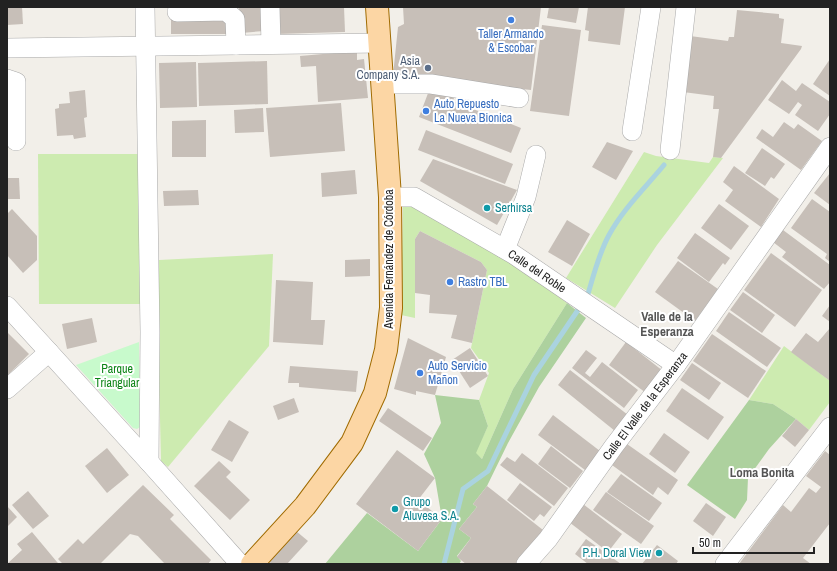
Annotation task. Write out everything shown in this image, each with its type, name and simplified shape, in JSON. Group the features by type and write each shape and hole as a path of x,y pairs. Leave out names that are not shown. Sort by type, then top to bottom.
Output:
{"main road":[{"name":"Avenida Fernández de Córdoba","path":"252,564 306,506 352,443 375,393 386,350 391,308 390,197 377,7"}],"street":[{"path":"145,7 150,332 149,462"},
{"path":"270,7 271,44"},
{"path":"632,131 650,7"},
{"path":"670,150 686,7"},
{"path":"177,12 226,11 235,19 236,45"},
{"path":"7,48 380,43"},
{"path":"7,79 16,82 16,141"},
{"path":"383,84 431,84 519,98"},
{"name":"Calle El Valle de la Esperanza","path":"526,564 548,539 614,446 676,365 830,147"},
{"path":"503,248 508,242 526,197 536,155"},
{"name":"Calle del Roble","path":"390,197 414,197 503,248 676,365"},
{"path":"7,306 240,564"},
{"path":"7,389 49,352"},
{"path":"725,564 830,427"}],"green space":[{"path":"644,152 656,156 709,163 713,157 723,158 657,245 615,308 566,278"},
{"path":"38,154 141,154 142,304 39,304"},
{"path":"403,203 415,203 489,245 567,303 513,389 482,459 475,453 488,426 479,400 489,373 471,348 487,270 481,262 420,231 415,239 415,318 401,315"},
{"path":"273,254 269,346 168,467 161,461 159,260"},
{"path":"567,303 586,318 539,387 508,443 487,486 473,504 477,507 459,529 471,538 457,556 461,561 459,564 325,564 367,513 418,551 442,519 435,478 424,454 441,423 435,395 479,400 488,426 476,453 482,459 513,389"},
{"name":"Parque Triangular","path":"139,342 140,427 137,429 133,428 76,365"},
{"path":"784,346 830,381 830,402 809,430 796,419 773,404 749,400"},
{"path":"749,400 773,404 796,419 769,449 748,478 747,500 735,519 687,485"}],"building":[{"path":"7,7 22,7 23,24 7,25"},
{"path":"239,7 262,7 264,31 241,33"},
{"path":"275,7 344,7 345,32 276,34"},
{"path":"403,7 541,7 531,90 393,75 398,27 404,24"},
{"path":"549,7 579,7 576,23 547,18"},
{"path":"588,7 625,7 620,45 588,41 589,31 585,30"},
{"path":"737,10 779,14 779,18 784,19 781,43 802,46 721,158 713,157 719,109 713,109 714,96 683,92 690,36 728,41 729,37 734,37"},
{"path":"171,19 226,19 226,34 171,34"},
{"path":"542,25 581,30 569,116 530,111"},
{"path":"357,51 357,60 364,59 368,98 318,102 316,66 301,67 300,56"},
{"path":"830,59 830,96 813,84"},
{"path":"267,61 268,104 199,106 198,63"},
{"path":"196,62 197,107 160,108 159,63"},
{"path":"782,80 796,91 802,83 830,102 830,114 818,131 795,115 802,105 798,102 789,114 768,100"},
{"path":"430,88 454,98 453,101 521,128 511,153 419,117"},
{"path":"85,90 87,117 84,118 86,137 74,139 73,135 57,136 55,109 59,108 59,104 70,103 69,92"},
{"path":"341,103 345,151 270,157 266,108"},
{"path":"263,108 264,132 235,133 234,110"},
{"path":"206,120 206,157 172,157 172,121"},
{"path":"784,122 794,129 798,124 822,141 801,170 756,138 762,129 773,137"},
{"path":"426,130 513,164 505,184 418,150"},
{"path":"607,142 633,151 616,180 592,167"},
{"path":"762,148 785,164 774,179 771,177 765,186 745,173"},
{"name":"Serhirsa","path":"433,159 517,190 497,225 420,181"},
{"path":"734,166 779,199 761,227 725,201 733,190 723,182"},
{"path":"355,170 357,194 322,197 321,173"},
{"path":"830,173 830,205 814,193"},
{"path":"7,178 19,178 20,199 7,199"},
{"path":"198,190 199,205 164,206 163,191"},
{"path":"812,199 830,212 830,262 825,258 827,254 791,228"},
{"path":"719,204 749,226 731,250 701,228"},
{"path":"12,209 37,236 37,260 23,273 7,255 7,214"},
{"path":"567,220 590,234 572,266 548,252"},
{"path":"783,230 830,265 830,282 824,289 782,257 786,252 773,242"},
{"name":"Rastro TBL","path":"420,231 481,262 487,270 472,343 451,338 457,315 429,313 430,295 415,293 415,239"},
{"path":"695,233 730,258 725,265 723,263 709,282 677,258"},
{"path":"771,253 822,290 795,327 744,290"},
{"path":"370,259 370,276 345,277 345,260"},
{"path":"678,261 718,289 695,321 655,292"},
{"path":"276,280 313,282 311,320 325,320 323,345 273,342"},
{"path":"743,292 775,315 762,333 730,310"},
{"path":"830,305 830,322 822,316"},
{"path":"729,312 781,348 767,367 716,331"},
{"path":"92,318 97,342 67,349 62,324"},
{"path":"830,328 830,381 791,352 806,333 818,342"},
{"path":"7,332 29,354 7,376"},
{"path":"712,334 766,371 748,398 693,361"},
{"name":"Auto Servicio Mañon","path":"408,338 446,357 435,395 416,391 416,395 394,389"},
{"path":"626,342 663,371 646,393 609,365"},
{"path":"470,348 488,376 470,388 452,360"},
{"path":"586,350 597,358 585,373 590,377 602,362 638,390 624,408 572,368"},
{"path":"692,363 721,383 709,400 680,380"},
{"path":"290,366 358,371 356,392 299,387 299,383 288,383"},
{"path":"570,370 628,415 615,431 558,385"},
{"path":"682,388 724,417 708,440 666,411"},
{"path":"294,398 299,412 278,420 273,406"},
{"path":"388,408 432,438 423,451 379,421"},
{"path":"553,415 600,451 585,470 538,435"},
{"path":"796,419 809,430 795,447 782,436"},
{"path":"229,420 249,432 232,462 211,450"},
{"path":"664,433 690,452 675,473 649,454"},
{"path":"627,444 678,480 668,495 658,487 653,495 612,465"},
{"path":"551,446 583,471 570,488 538,464"},
{"path":"107,448 129,475 107,493 85,466"},
{"name":"Grupo Aluvesa S.A.","path":"397,450 435,478 418,500 442,519 418,551 356,504"},
{"path":"825,451 830,455 830,523 803,558 811,564 739,564 783,505 791,512 809,488 816,493 821,487 806,476"},
{"path":"522,453 568,488 554,506 500,465 507,457 515,462"},
{"path":"219,461 231,472 226,477 250,500 230,520 194,486"},
{"path":"621,474 662,503 649,521 607,492"},
{"path":"520,483 552,507 544,517 540,514 534,521 507,500"},
{"path":"143,485 174,515 170,519 211,560 208,564 165,564 138,536 130,534 100,564 63,564 58,559 78,539 83,544"},
{"path":"487,486 543,530 516,564 466,564 457,557 471,538 459,529 477,507 473,504"},
{"path":"28,491 49,516 33,529 12,505"},
{"path":"606,492 654,526 641,544 593,510"},
{"path":"706,503 726,517 713,536 693,521"},
{"path":"583,504 622,534 608,552 569,522"},
{"path":"7,506 17,517 7,527"},
{"path":"296,531 308,541 287,564 272,564 268,561"},
{"path":"32,532 59,564 7,564 22,550 17,544"},
{"path":"586,539 621,564 588,564 575,554"},
{"name":"P.H. Doral View","path":"657,545 678,561 676,564 642,564"}],"waterway":[{"path":"588,294 602,249 609,235 628,207 664,165"},
{"path":"444,564 463,489 488,471 534,375 578,310"}],"place":[{"name":"Taller Armando & Escobar","path":"511,20"},
{"name":"Asia Company S.A.","path":"428,68"},
{"name":"Auto Repuesto La Nueva Bionica","path":"426,111"},
{"name":"Serhirsa","path":"487,208"},
{"name":"Rastro TBL","path":"450,282"},
{"name":"Auto Servicio Mañon","path":"420,373"},
{"name":"Grupo Aluvesa S.A.","path":"395,509"},
{"name":"P.H. Doral View","path":"659,553"}],"district":[{"name":"Valle de la Esperanza","path":"667,324"},
{"name":"Loma Bonita","path":"762,472"}]}
